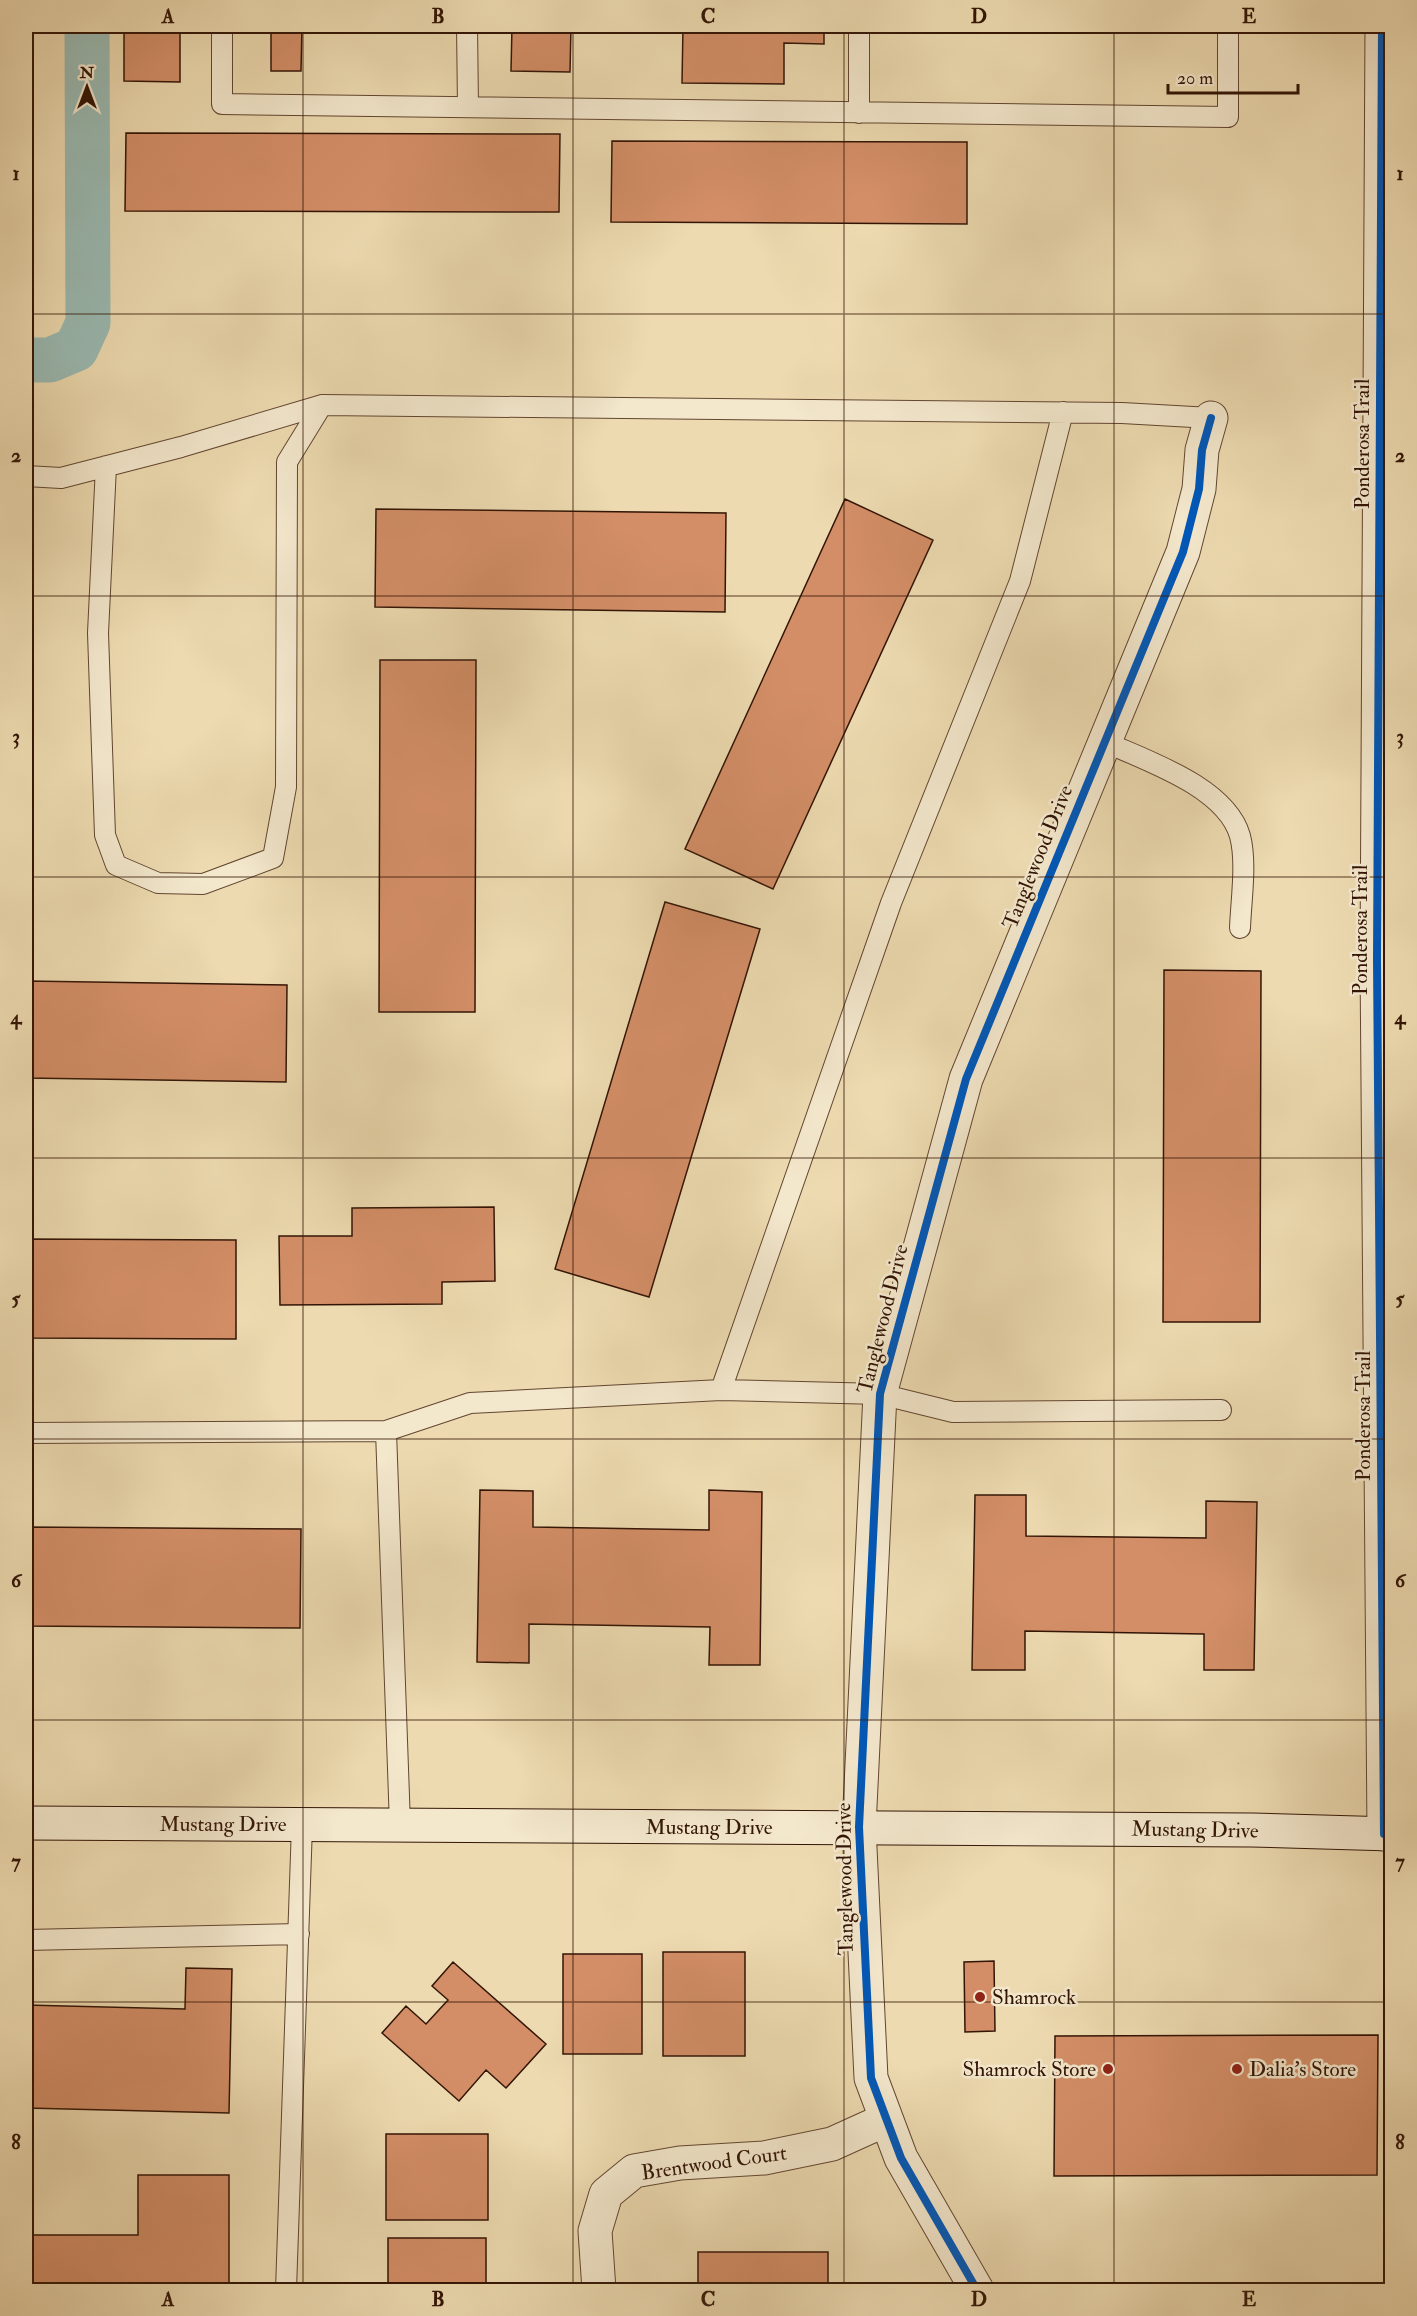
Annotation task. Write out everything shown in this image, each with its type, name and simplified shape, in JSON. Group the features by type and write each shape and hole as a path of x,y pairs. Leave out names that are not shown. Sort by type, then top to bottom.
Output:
{"street":[{"name":"Ponderosa Trail","path":"1382,26 1377,972 1388,1834"},
{"name":"Tanglewood Drive","path":"977,2290 901,2158 871,2078 859,1827 880,1394 966,1079 1183,552 1199,489 1202,450 1210,418"},
{"name":"Mustang Drive","path":"26,1823 859,1827 1229,1830 1388,1834"},
{"name":"Brentwood Court","path":"599,2290 595,2231 606,2194 634,2171 680,2163 764,2158 832,2144 885,2120"}],"lane":[{"path":"222,26 222,104 1228,117 1228,26"},
{"path":"468,26 468,107"},
{"path":"859,26 859,113"},
{"path":"106,466 98,633 105,835 116,865 158,883 203,884 273,858 286,787 287,462 322,405"},
{"path":"26,476 61,478 181,447 322,405 1063,412 1210,418"},
{"path":"721,1390 891,903 1020,581 1063,412"},
{"path":"1105,742 1175,773 1206,791 1227,813 1240,836 1243,872 1240,928"},
{"path":"26,1433 386,1431 470,1403 721,1390 880,1394 953,1412 1221,1410"},
{"path":"386,1431 400,1825"},
{"path":"286,2290 302,1825"},
{"path":"26,1940 299,1934"}],"building":[{"path":"124,26 180,26 180,82 124,81"},
{"path":"241,26 302,26 301,71 271,71 271,31 241,30"},
{"path":"512,26 571,26 570,72 511,71"},
{"path":"683,26 824,26 824,44 784,43 784,84 682,83"},
{"path":"126,133 560,134 559,212 125,211"},
{"path":"612,141 967,142 967,224 611,222"},
{"path":"845,499 933,540 773,889 685,849"},
{"path":"376,509 726,513 725,612 375,607"},
{"path":"380,660 476,660 475,1012 379,1012"},
{"path":"665,902 760,929 649,1297 555,1269"},
{"path":"1164,970 1261,971 1260,1322 1163,1322"},
{"path":"26,981 287,985 286,1082 26,1078"},
{"path":"494,1207 495,1281 442,1282 442,1304 280,1305 279,1236 352,1236 352,1208"},
{"path":"26,1239 236,1240 236,1339 26,1338"},
{"path":"480,1490 533,1491 533,1527 709,1530 709,1490 762,1492 760,1665 709,1665 710,1627 529,1624 529,1663 477,1662"},
{"path":"975,1495 1026,1495 1026,1536 1206,1538 1206,1501 1257,1502 1254,1670 1204,1670 1204,1634 1025,1631 1025,1670 972,1670"},
{"path":"26,1527 301,1529 300,1628 26,1626"},
{"path":"663,1952 745,1952 745,2056 663,2056"},
{"path":"563,1954 642,1954 642,2054 563,2054"},
{"name":"Shamrock","path":"994,1961 995,2031 965,2032 964,1962"},
{"path":"453,1962 546,2044 506,2088 486,2070 459,2101 382,2033 406,2006 426,2024 448,2000 432,1986"},
{"path":"186,1968 232,1969 229,2113 26,2108 26,2005 185,2009"},
{"path":"1378,2035 1377,2175 1054,2176 1055,2036"},
{"path":"386,2134 488,2134 488,2220 386,2220"},
{"path":"138,2175 229,2175 229,2290 26,2290 26,2235 138,2235"},
{"path":"388,2238 486,2238 486,2290 388,2290"},
{"path":"698,2252 828,2252 828,2290 698,2290"}],"waterway":[{"path":"26,360 50,360 76,349 88,323 87,26"}],"cycle path":[{"path":"1382,26 1377,960 1384,1834"},
{"path":"977,2290 901,2158 871,2078 859,1827 880,1394 966,1079 1183,552 1199,489 1202,450 1211,418"}],"place":[{"name":"Shamrock","path":"980,1997"},
{"name":"Shamrock Store","path":"1108,2069"},
{"name":"Dalia's Store","path":"1237,2069"}]}
